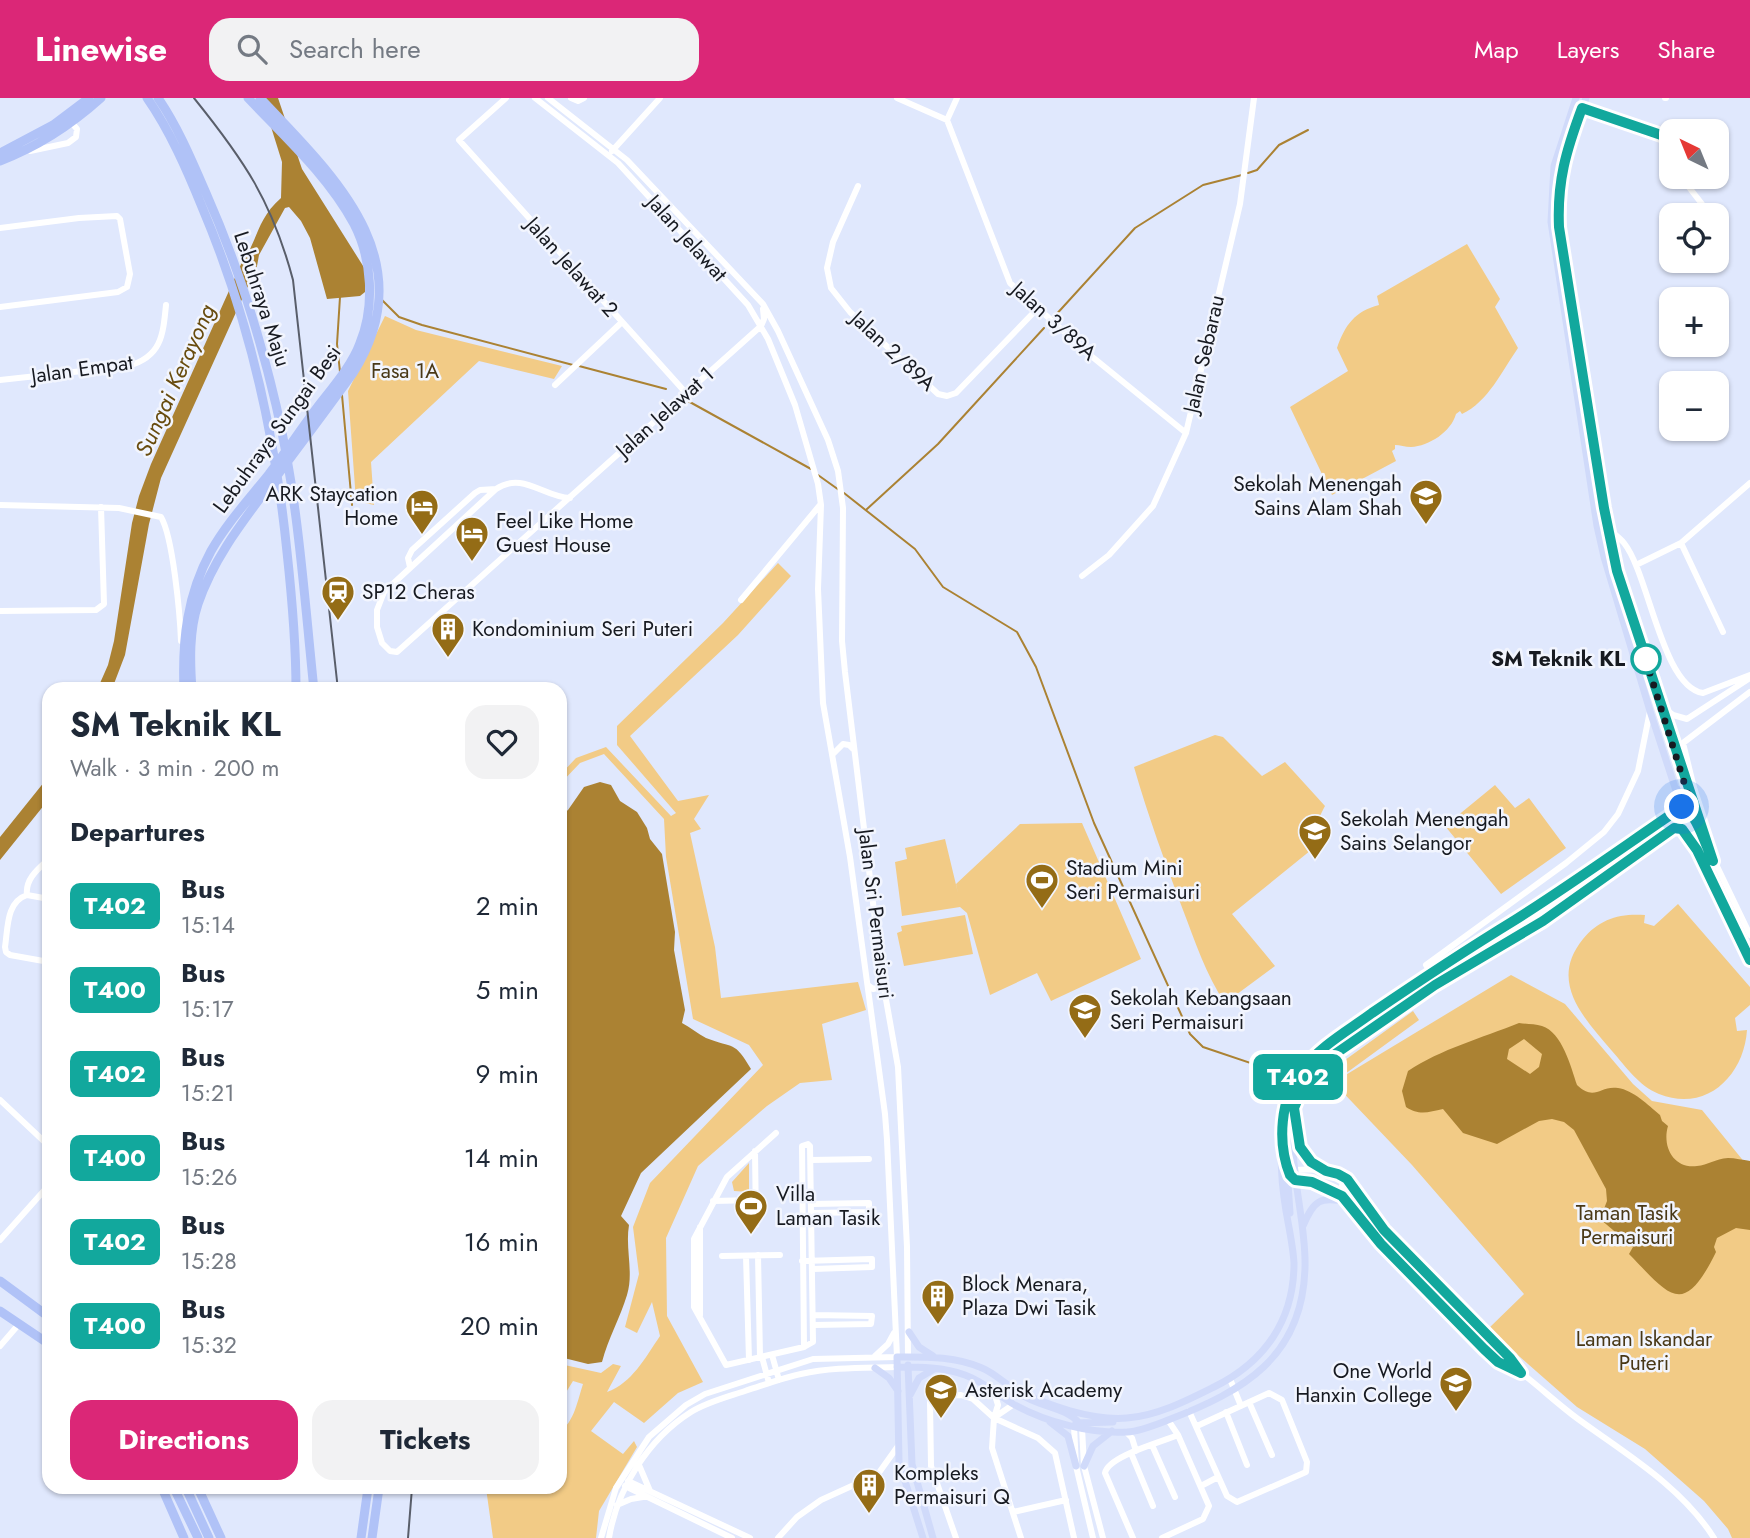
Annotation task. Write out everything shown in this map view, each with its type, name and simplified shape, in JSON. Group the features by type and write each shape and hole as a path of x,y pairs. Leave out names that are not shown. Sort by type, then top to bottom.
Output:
{"highway":[{"path":"0,152 53,125 89,98"},
{"path":"0,162 33,148 101,98"},
{"name":"Lebuhraya Maju","path":"147,98 223,245 248,333 281,488 296,637 296,682"},
{"name":"Lebuhraya Maju","path":"158,98 186,149 255,325 277,406 292,489 313,682"},
{"name":"Lebuhraya Sungai Besi","path":"183,682 185,625 201,572 212,549 334,385 360,344 369,309 370,283 355,226 335,194 248,98"},
{"name":"Lebuhraya Sungai Besi","path":"192,682 190,663 193,627 197,606 211,572 229,539 365,354 376,321 380,288 371,240 356,210 260,98"},
{"path":"0,1281 42,1312"},
{"path":"26,1300 42,1308"},
{"path":"0,1311 42,1339"},
{"path":"165,1494 184,1538"},
{"path":"177,1494 198,1538"},
{"path":"189,1494 209,1538"},
{"path":"202,1494 221,1538"},
{"path":"360,1538 367,1494"},
{"path":"372,1538 378,1494"}],"main road":[{"path":"1576,98 1554,166 1550,200 1554,255 1597,526 1650,711 1684,810 1694,817 1713,861"},
{"path":"1586,98 1562,167 1559,227 1617,571 1689,798 1684,810 1647,845"},
{"path":"1554,166 1572,119 1582,108"},
{"path":"1664,819 1677,789"},
{"path":"1078,1425 1115,1422 1157,1412 1230,1379 1266,1348 1281,1326 1288,1304 1294,1262 1280,1158 1282,1132 1288,1092 1302,1070 1316,1055 1431,972 1577,881 1664,819 1684,810"},
{"path":"1289,1225 1291,1204 1288,1183 1293,1175 1291,1147 1294,1108 1302,1089 1325,1061 1435,985 1543,921 1674,828 1679,828 1697,850"},
{"path":"1577,881 1586,891"},
{"path":"1359,1022 1366,1033"},
{"path":"1294,1108 1300,1147 1311,1162 1326,1171"},
{"path":"1036,1414 1078,1425 1126,1432 1168,1420 1234,1390 1248,1382 1268,1364 1294,1325 1304,1282 1302,1228 1282,1132"},
{"path":"1302,1228 1309,1212 1319,1201 1329,1198 1347,1202"},
{"path":"909,1332 921,1349 935,1357"},
{"path":"897,1357 935,1357 962,1361 983,1368 1030,1401 1070,1415 1078,1425"},
{"name":"Jalan Sri Permaisuri","path":"897,1357 901,1475 923,1538"},
{"name":"Jalan Sri Permaisuri","path":"908,1357 912,1464 933,1538"},
{"path":"897,1367 961,1373 992,1389 1014,1404 1059,1427 1068,1436 1080,1466"},
{"path":"876,1368 889,1378 898,1391"},
{"path":"909,1396 919,1378 935,1369"},
{"path":"1016,1390 1071,1411 1127,1418"},
{"path":"1080,1466 1093,1446 1113,1431"}],"street":[{"name":"Jalan Jelawat 2","path":"506,98 459,140 686,393"},
{"name":"Jalan Jelawat","path":"535,98 609,154 748,305 761,326"},
{"name":"Jalan Jelawat","path":"548,98 615,148 763,304"},
{"path":"572,99 578,101 584,98"},
{"path":"609,154 660,98"},
{"path":"897,98 947,120 957,98"},
{"name":"Jalan Sebarau","path":"1082,576 1108,555 1153,506 1186,433 1240,204 1254,98"},
{"path":"1582,108 1659,134"},
{"path":"0,152 58,120 72,122 77,129 76,137 68,143 37,149 0,162"},
{"name":"Jalan 3/89A","path":"947,120 969,183 1010,283 1090,355 1186,433"},
{"name":"Jalan 2/89A","path":"858,186 833,242 827,268 831,288 850,312 939,394 947,396 956,393 1037,309"},
{"path":"1690,189 1701,203"},
{"path":"0,228 117,216 120,219 130,274 127,287 118,292 0,307"},
{"path":"763,304 764,319 761,326 769,326 778,331"},
{"name":"Jalan Sri Permaisuri","path":"763,304 828,440 838,471 842,500 842,641 902,1114 908,1357"},
{"name":"Jalan Empat","path":"0,380 140,363 157,348 164,325 166,305"},
{"path":"555,385 622,322"},
{"name":"Jalan Sri Permaisuri","path":"761,326 795,405 813,460 821,505 818,589 820,675 885,1114 897,1357"},
{"name":"Jalan Jelawat 1","path":"570,498 556,497 522,482 508,483 496,489 384,592 376,620 382,643 397,652 570,498 761,326"},
{"path":"795,405 810,399"},
{"path":"1636,565 1681,543 1750,483"},
{"name":"Jalan Jelawat 1","path":"410,567 408,558 412,550 475,493 496,489"},
{"path":"546,492 551,514"},
{"path":"0,505 119,508 161,517 168,535 180,618 183,682"},
{"path":"741,600 821,505"},
{"path":"0,611 96,610 104,604 102,507"},
{"path":"1608,529 1624,543 1636,565 1668,655 1684,681 1695,692 1703,694 1750,676"},
{"path":"1681,543 1723,632"},
{"path":"180,618 189,640 192,682"},
{"path":"1661,706 1673,715 1687,719 1750,676"},
{"path":"1750,692 1684,743 1713,861 1750,934"},
{"path":"1431,972 1426,965 1604,832 1618,814 1639,771 1650,711"},
{"path":"833,754 842,744 849,745 854,750"},
{"path":"1674,747 1701,817"},
{"path":"1684,810 1697,850 1750,960"},
{"path":"27,895 29,880 42,866"},
{"path":"42,898 27,895 12,905 5,947 10,955 42,961"},
{"path":"868,985 873,989 877,988 883,976"},
{"path":"0,1100 42,1139"},
{"path":"776,1133 727,1177 699,1226 700,1317 726,1365 773,1358 804,1347 813,1342 811,1160 810,1146 804,1144 804,1347"},
{"path":"755,1151 756,1225"},
{"path":"811,1160 869,1159"},
{"path":"1293,1175 1315,1169 1347,1179 1384,1230 1510,1358 1521,1373"},
{"path":"1293,1175 1342,1196 1370,1230 1498,1362 1521,1373 1572,1415 1652,1472 1700,1518 1714,1538"},
{"path":"1358,1193 1345,1185 1342,1186 1345,1194 1369,1223 1370,1230"},
{"path":"0,1240 42,1193"},
{"path":"713,1201 755,1200"},
{"path":"811,1204 869,1203 869,1212 812,1213"},
{"path":"746,1255 749,1360"},
{"path":"758,1255 762,1359 769,1383"},
{"path":"722,1256 780,1255"},
{"path":"802,1261 873,1259 872,1267 813,1269"},
{"path":"814,1315 872,1316 871,1324 814,1325"},
{"path":"0,1346 19,1324"},
{"path":"873,1357 888,1344 895,1331"},
{"path":"601,1538 617,1488 625,1473 649,1437 685,1405 705,1394 813,1359 897,1357"},
{"path":"773,1358 779,1380"},
{"path":"608,1538 615,1506 626,1483 656,1443 691,1412 713,1401 779,1380 827,1370 897,1367"},
{"path":"1230,1379 1241,1406"},
{"path":"992,1389 998,1405 994,1418 992,1448 1021,1538"},
{"path":"1189,1411 1218,1478 1229,1497 1237,1502 1306,1472 1307,1462 1280,1398 1266,1393 1196,1426"},
{"path":"956,1538 931,1466 930,1402 936,1396 963,1395 973,1399 994,1418 1038,1438 1055,1453 1074,1538"},
{"path":"1250,1402 1272,1455"},
{"path":"994,1418 1014,1404"},
{"path":"1226,1412 1247,1465"},
{"path":"1162,1538 1205,1518 1209,1506 1178,1435 1168,1420"},
{"path":"1078,1425 1080,1466 1093,1538"},
{"path":"1126,1432 1132,1438 1133,1452 1153,1506"},
{"path":"1133,1538 1105,1473 1110,1463 1178,1435"},
{"path":"778,1538 797,1517 821,1500 878,1475 899,1445"},
{"path":"1152,1445 1175,1497"},
{"path":"639,1465 648,1494"},
{"path":"1080,1466 1103,1538"},
{"path":"625,1473 626,1483"},
{"path":"1201,1486 1218,1478"},
{"path":"617,1488 626,1483"},
{"path":"626,1483 732,1538"},
{"path":"615,1506 648,1494 750,1538"},
{"path":"1013,1512 1066,1500"}],"green space":[{"path":"1467,244 1500,299 1495,307 1518,348 1487,394 1471,409 1456,414 1449,427 1438,437 1418,446 1395,445 1392,451 1396,461 1332,495 1290,407 1348,371 1337,348 1340,340 1357,315 1379,305 1377,296"},
{"name":"Fasa 1A","path":"385,316 416,330 562,366 554,379 479,361 371,462 374,505 356,501 348,391"},
{"path":"778,563 791,576 738,635 630,736 678,801 709,795 694,819 701,829 690,833 715,947 721,998 858,982 866,1010 822,1024 832,1080 800,1083 767,1106 698,1166 666,1238 667,1316 703,1382 678,1393 644,1423 614,1402 591,1431 623,1454 634,1441 637,1447 599,1511 596,1538 493,1538 487,1494 567,1494 567,1424 583,1384 573,1381 567,1391 567,1366 601,1373 613,1364 621,1366 607,1392 631,1376 660,1336 652,1302 637,1333 625,1327 639,1274 633,1227 650,1183 763,1065 749,1045 693,1019 666,857 664,819 604,754 580,763 567,777 567,768 576,758 606,747 671,816 676,813 617,745 617,726 723,623"},
{"path":"1215,735 1223,737 1262,776 1285,762 1325,806 1318,824 1321,842 1232,914 1275,966 1225,1003 1197,946 1157,839 1134,767"},
{"path":"1495,785 1515,808 1529,798 1566,848 1501,894 1445,826"},
{"name":"Stadium Mini Seri Permaisuri","path":"1082,823 1141,959 1051,1001 1037,973 990,995 967,913 960,907 902,916 895,862 907,859 905,848 945,839 958,893 956,884 1020,824"},
{"path":"1678,904 1750,987 1750,1005 1735,1018 1737,1031 1747,1030 1739,1062 1730,1075 1720,1086 1707,1094 1676,1099 1652,1091 1639,1081 1591,1026 1574,999 1569,985 1569,970 1573,955 1583,939 1603,922 1619,916 1645,915 1644,923 1654,926"},
{"path":"965,915 973,954 904,966 897,933 902,931 901,926"},
{"name":"Taman Tasik Permaisuri","path":"1511,975 1565,1004 1633,1084 1652,1101 1702,1110 1750,1169 1750,1538 1732,1538 1728,1529 1704,1501 1645,1449 1577,1407 1488,1329 1524,1294 1412,1165 1333,1082 1327,1073 1413,1011 1419,1020 1334,1082"},
{"path":"749,1163 749,1192 734,1191 732,1182"}],"shaded area":[{"path":"262,98 278,98 302,169 365,269 365,292 360,296 327,299 310,238 301,221 289,207 285,208 259,255 257,266 161,478 149,524 125,655 115,682 101,682 114,641 132,523 139,496 242,262 262,222 281,198 282,162"},
{"path":"600,782 611,785 620,801 637,812 650,839 662,854 675,932 674,950 685,1010 682,1023 706,1038 737,1049 751,1069 641,1173 621,1216 629,1225 630,1278 627,1295 602,1362 588,1364 567,1359 567,811 584,787"},
{"path":"42,785 42,808 0,860 0,837"},
{"path":"1519,1023 1539,1025 1555,1035 1569,1060 1577,1085 1583,1090 1593,1093 1618,1088 1640,1098 1660,1115 1668,1126 1667,1141 1671,1155 1682,1164 1697,1166 1728,1158 1750,1161 1750,1230 1736,1228 1717,1238 1714,1247 1716,1252 1704,1273 1685,1293 1676,1294 1655,1281 1629,1254 1633,1247 1600,1219 1607,1201 1606,1189 1574,1130 1564,1122 1552,1119 1539,1121 1497,1144 1463,1133 1443,1109 1420,1112 1406,1107 1402,1091 1408,1071 1448,1050","holes":["1524,1039 1542,1054 1539,1067 1530,1074 1507,1059 1509,1049"]}],"waterway":[{"path":"1248,173 1257,170 1279,145 1308,130"},
{"path":"1053,318 1135,228 1203,185 1242,175"},
{"path":"340,297 337,344 340,372"},
{"path":"382,300 399,317 422,325 573,365"},
{"path":"867,509 938,444 1044,328"},
{"path":"579,366 666,389"},
{"path":"342,395 352,505"},
{"path":"688,401 811,469"},
{"path":"818,475 839,490"},
{"path":"844,493 915,549 943,587 1017,632 1036,667 1094,823 1190,1034 1203,1047 1280,1073"}],"tram line":[{"path":"194,98 228,141 266,204 293,280 337,682"},
{"path":"408,1538 412,1494"}],"bus line":[{"name":"T402","path":"1659,134 1582,108 1562,167 1559,227 1604,508 1617,571 1674,747 1701,817 1713,861 1694,817 1682,807 1577,881 1431,972 1349,1029 1316,1055 1302,1070 1288,1092 1282,1132 1290,1175 1295,1180 1312,1182 1342,1196 1381,1244 1484,1349 1498,1362 1521,1373 1510,1358 1384,1230 1347,1179 1326,1171 1304,1154 1297,1135 1294,1108 1302,1089 1325,1061 1435,985 1543,921 1674,828 1682,829 1697,850 1750,960"}],"place":[{"name":"Sekolah Menengah Sains Alam Shah","path":"1426,526"},
{"name":"ARK Staycation Home","path":"422,536"},
{"name":"Feel Like Home Guest House","path":"472,563"},
{"name":"SP12 Cheras","path":"338,622"},
{"name":"Kondominium Seri Puteri","path":"448,659"},
{"name":"SM Teknik KL","path":"1646,659"},
{"name":"Sekolah Menengah Sains Selangor","path":"1315,861"},
{"name":"Stadium Mini Seri Permaisuri","path":"1042,910"},
{"name":"Sekolah Kebangsaan Seri Permaisuri","path":"1085,1040"},
{"name":"Villa Laman Tasik","path":"751,1236"},
{"name":"Block Menara, Plaza Dwi Tasik","path":"938,1326"},
{"name":"One World Hanxin College","path":"1456,1413"},
{"name":"Asterisk Academy","path":"941,1420"},
{"name":"Kompleks Permaisuri Q","path":"869,1515"}],"route":[{"path":"1646,659 1644,654 1689,798 1687,809 1682,807"}],"water label":[{"name":"Sungai Kerayong","path":"175,380"}],"park label":[{"name":"Laman Iskandar Puteri","path":"1644,1351"}]}
